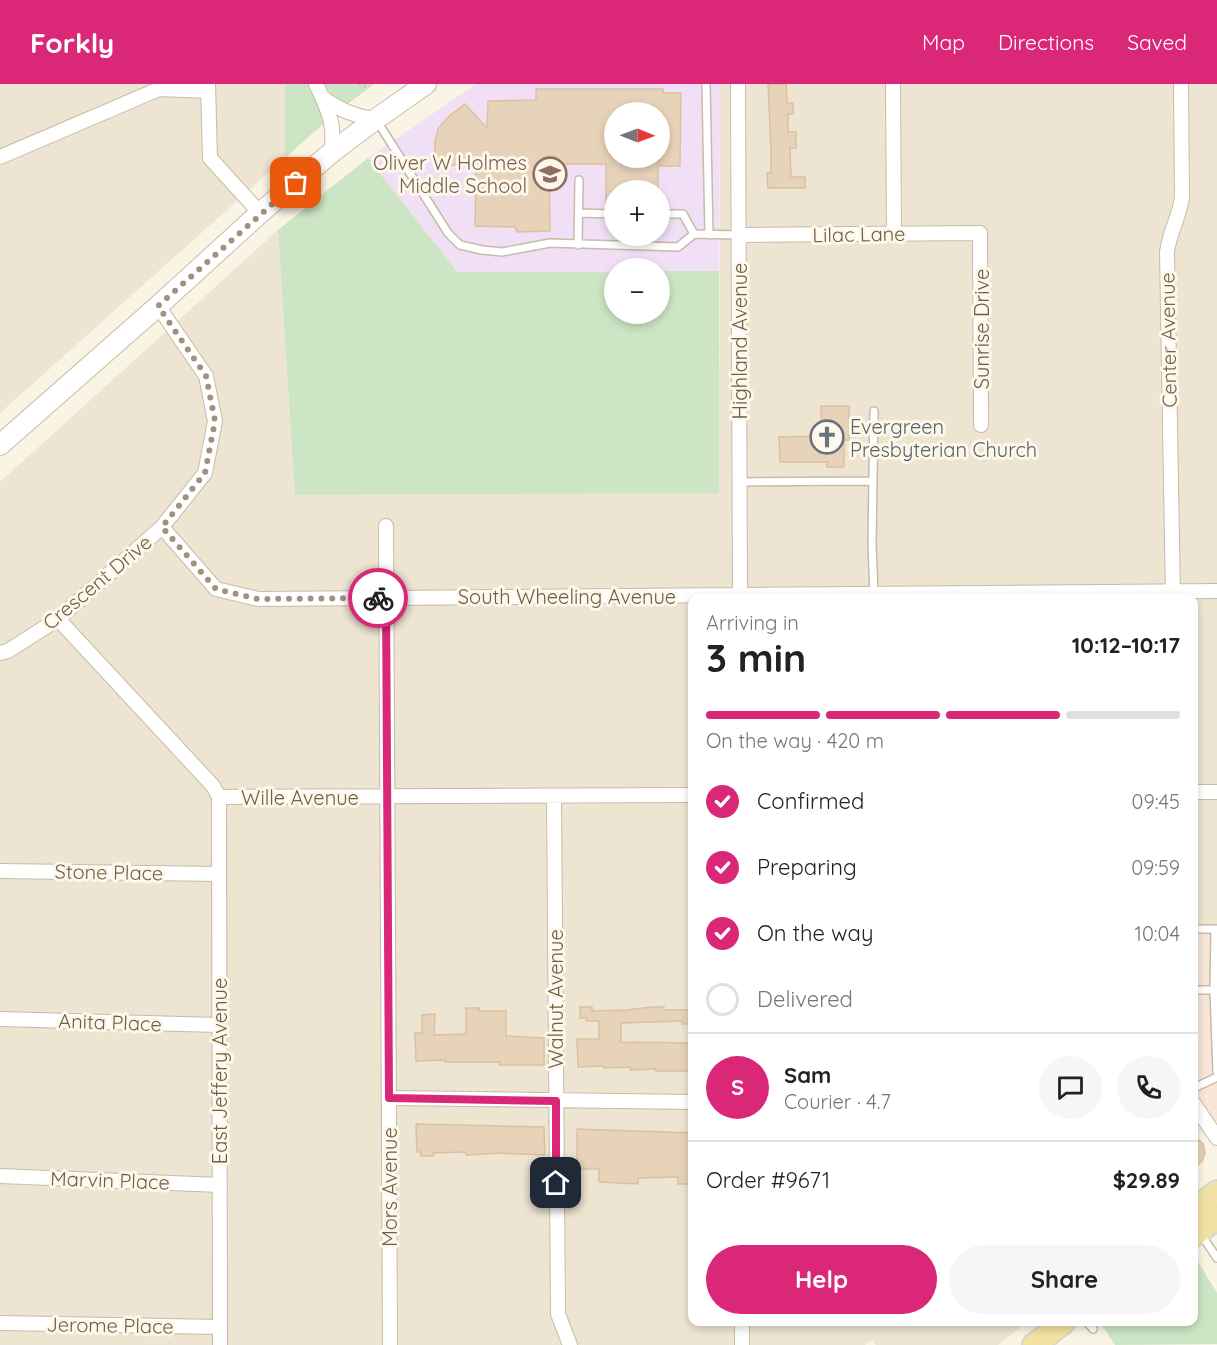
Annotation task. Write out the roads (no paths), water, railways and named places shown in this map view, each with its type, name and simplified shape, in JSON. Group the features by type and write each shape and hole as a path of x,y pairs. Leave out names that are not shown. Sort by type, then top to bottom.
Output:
{"main road":[{"path":"2,438 158,306 331,153 426,84"},
{"path":"1201,1224 1217,1192"},
{"path":"1034,1345 1059,1326"}],"street":[{"path":"316,84 332,122 334,136 331,153"},
{"name":"Highland Avenue","path":"738,84 740,594"},
{"path":"893,84 894,233"},
{"name":"Center Avenue","path":"1172,594 1167,252 1170,232 1181,206 1182,197 1181,84"},
{"path":"0,157 159,89 208,88 210,158 261,213"},
{"path":"322,98 342,111 376,119"},
{"name":"Lilac Lane","path":"738,236 980,233"},
{"name":"Sunrise Drive","path":"980,233 981,426"},
{"name":"Crescent Drive","path":"0,653 8,651 58,619 162,527 205,473 215,421 206,376 158,306"},
{"name":"Mors Avenue","path":"386,526 390,1345"},
{"name":"South Wheeling Avenue","path":"162,527 216,589 258,599 688,597"},
{"name":"South Wheeling Avenue","path":"1183,594 1217,591"},
{"name":"Wille Avenue","path":"58,619 213,786 219,797 688,795"},
{"path":"1198,792 1217,792"},
{"name":"Walnut Avenue","path":"554,796 558,1314 570,1345"},
{"name":"East Jeffery Avenue","path":"219,797 220,1345"},
{"name":"Stone Place","path":"0,871 219,874"},
{"name":"Anita Place","path":"0,1019 219,1025"},
{"path":"389,1098 688,1102"},
{"path":"1198,1110 1217,1138"},
{"name":"Marvin Place","path":"0,1176 220,1185"},
{"name":"Jerome Place","path":"0,1323 220,1327"},
{"path":"742,1326 742,1345"}],"lane":[{"path":"706,84 709,235"},
{"path":"376,119 448,233 460,245 502,252 549,243 678,247 694,234 738,236"},
{"path":"578,245 579,180"},
{"path":"579,213 604,214"},
{"path":"670,214 683,214 694,234"},
{"path":"874,411 872,544 874,594"},
{"path":"739,482 873,482"},
{"path":"1198,929 1216,929 1214,990 1217,1071"},
{"path":"1198,990 1214,990"},
{"path":"1198,1086 1217,1077"},
{"path":"1201,1224 1217,1258"}],"place":[{"name":"Oliver W Holmes Middle School","path":"550,174"},
{"name":"Evergreen Presbyterian Church","path":"827,437"}]}
